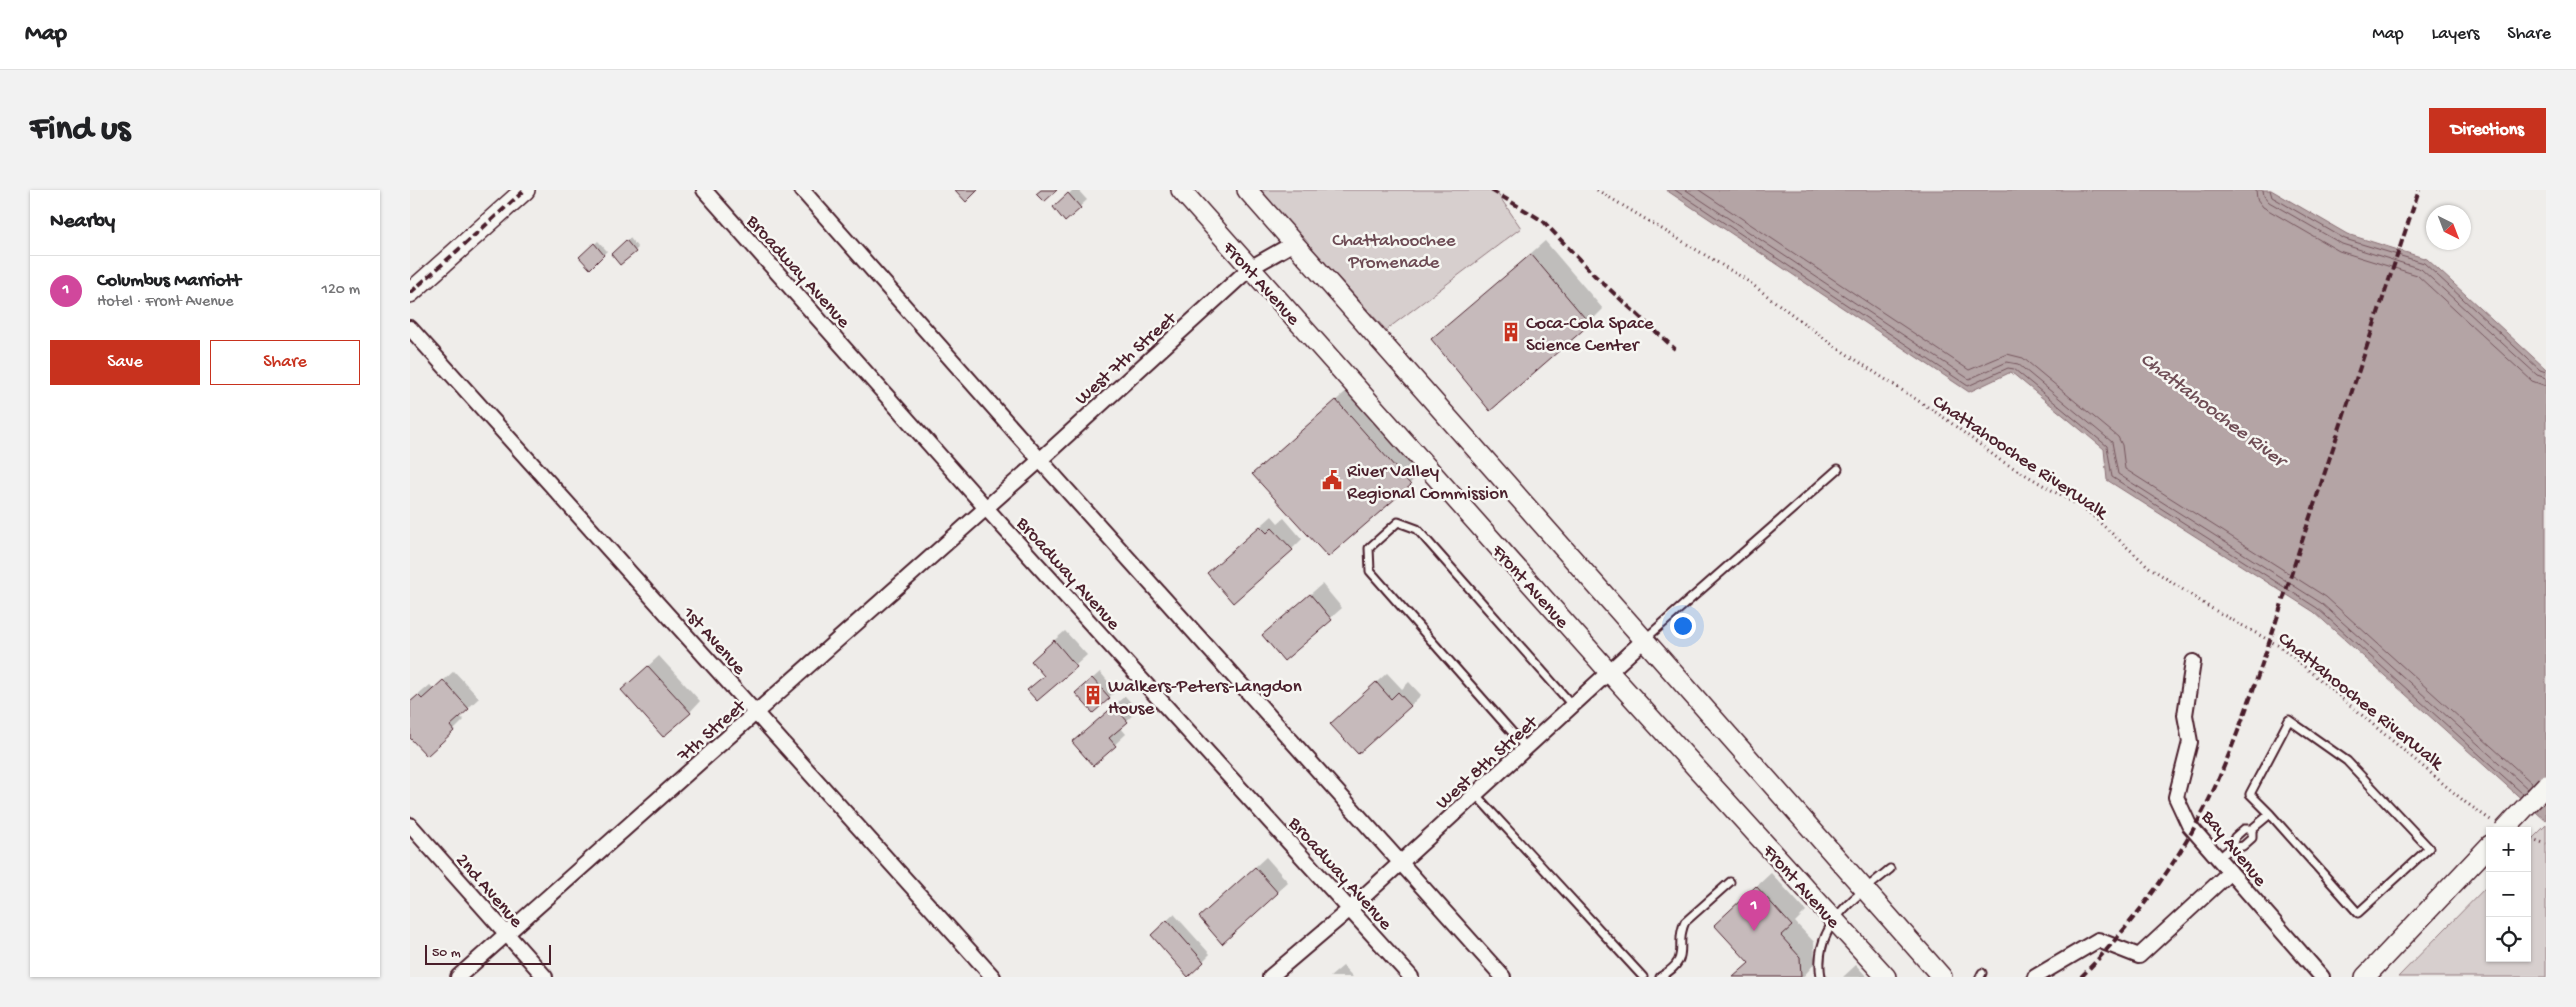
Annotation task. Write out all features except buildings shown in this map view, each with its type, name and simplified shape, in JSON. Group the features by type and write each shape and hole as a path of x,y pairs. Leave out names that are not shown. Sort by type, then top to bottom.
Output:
{"street":[{"path":"410,292 525,190"},
{"name":"Broadway Avenue","path":"704,190 986,508 1411,977"},
{"path":"802,190 1040,460 1504,977"},
{"name":"Front Avenue","path":"1181,190 1610,673 1886,977"},
{"path":"1248,190 1942,977"},
{"name":"West 7th Street","path":"986,508 1250,268 1294,243"},
{"name":"1st Avenue","path":"410,328 757,712 993,977"},
{"name":"7th Street","path":"458,977 505,933 986,508"},
{"name":"West 8th Street","path":"1270,977 1350,909 1645,639"},
{"name":"Bay Avenue","path":"2193,662 2185,716 2190,742 2176,797 2189,825 2322,977"},
{"path":"2501,827 2546,785"},
{"name":"2nd Avenue","path":"410,825 545,977"},
{"path":"2365,977 2486,849"},
{"path":"2036,977 2098,940 2139,956 2230,872"}],"lane":[{"path":"1645,639 1838,468"},
{"path":"1526,748 1370,571 1369,548 1398,522 1417,529 1573,706"},
{"path":"2289,720 2347,761 2429,848 2358,913 2270,814 2250,794 2289,720"},
{"path":"1476,795 1643,977"},
{"path":"2218,859 2231,848 2235,837 2244,829 2252,829 2270,814"},
{"path":"2231,848 2243,846 2252,838 2252,829"},
{"path":"1821,977 1819,963 1820,948 1834,919 1890,869"},
{"path":"1660,977 1669,972 1680,960 1683,948 1682,929 1686,922 1730,882"}],"path":[{"name":"Chattahoochee RiverWalk","path":"1597,190 1745,279 1832,345 1946,419 2000,460 2086,510 2149,567 2209,607 2281,647 2465,802 2499,827"},
{"path":"2531,838 2546,844"}],"green space":[{"name":"Chattahoochee Promenade","path":"1259,190 1495,190 1521,228 1386,330"},
{"path":"2546,825 2546,977 2398,977 2486,887 2486,962 2531,962 2531,840"}],"water":[{"name":"Chattahoochee River","path":"1666,190 2271,190 2347,234 2427,259 2546,369 2546,821 2314,612 2107,480 2104,449 2011,372 1969,392"}],"railway":[{"path":"410,293 525,190"},
{"path":"1491,190 1543,221 1594,275 1675,349"},
{"path":"2081,977 2122,932 2159,884 2192,832 2219,778 2265,656 2419,190"}],"place":[{"name":"Coca-Cola Space Science Center","path":"1511,332"},
{"name":"River Valley Regional Commission","path":"1332,480"},
{"name":"Walkers-Peters-Langdon House","path":"1093,695"},
{"name":"Columbus Marriott","path":"1754,931"}]}
